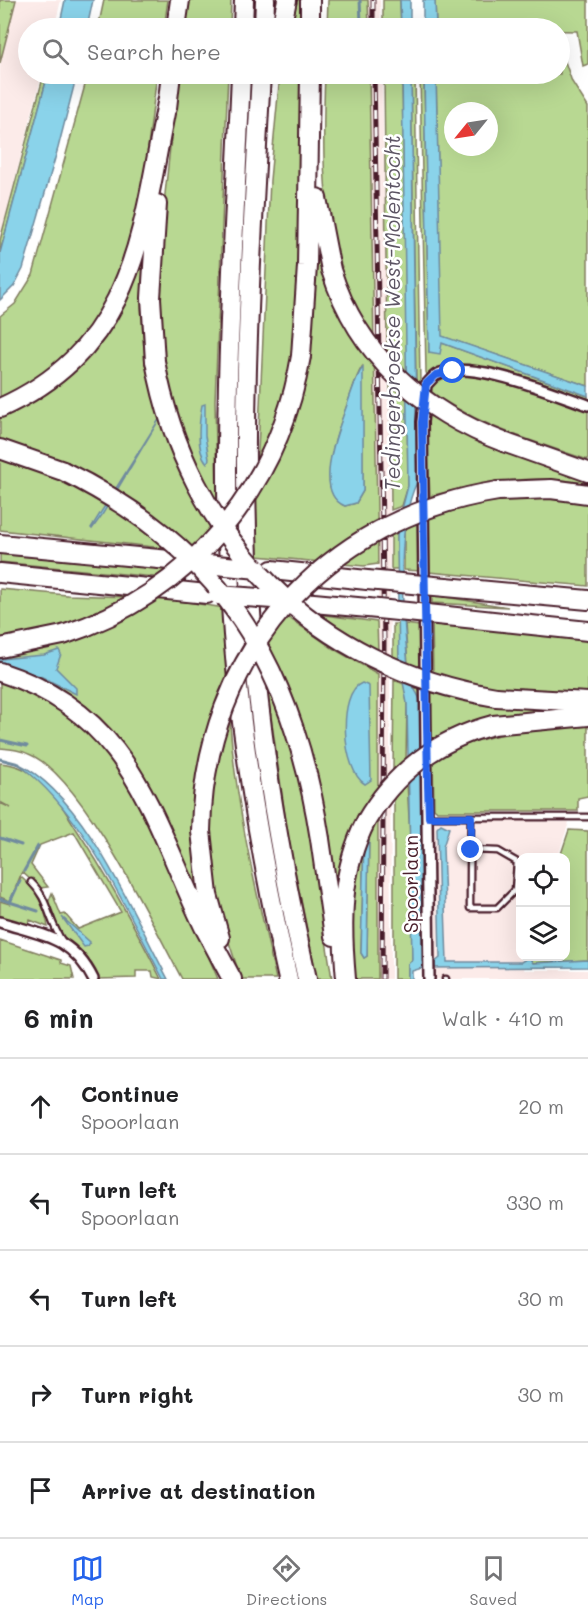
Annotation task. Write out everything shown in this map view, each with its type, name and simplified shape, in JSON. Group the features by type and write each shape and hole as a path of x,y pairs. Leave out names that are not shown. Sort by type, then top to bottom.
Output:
{"highway":[{"path":"177,18 180,0"},
{"path":"243,18 244,0"},
{"path":"264,18 265,0"},
{"path":"283,18 287,0"},
{"path":"310,0 310,18"},
{"path":"170,84 151,280 155,361 173,433 193,479 227,535 263,578 314,622 374,659 433,682 496,696 588,702"},
{"path":"241,84 228,424 230,592 241,718 251,796 288,979"},
{"path":"260,84 256,158 247,471 252,626 270,792 307,979"},
{"path":"256,158 270,84"},
{"path":"0,648 63,635 101,621 152,593 183,569 223,530 251,491 274,448 290,404 301,356 306,301 310,84"},
{"path":"0,408 32,392 62,370 88,344 114,308 137,249 168,98"},
{"path":"310,150 322,235 331,270 354,323 393,375 434,408 468,428 588,472"},
{"path":"0,449 63,471 125,505 168,537 211,579 240,616 260,647 285,699 303,751 316,813 344,979"},
{"path":"233,979 208,895 201,831 208,758 224,705 247,657 284,606 323,567 376,531 434,506 498,491 551,489 588,494"},
{"path":"0,544 588,600"},
{"path":"0,573 588,630"},
{"path":"0,672 41,689 72,708 100,732 123,758 153,810 204,927 233,979"},
{"path":"344,979 342,928 344,892 352,852 366,821 388,789 414,764 454,739 493,726 588,716"}],"street":[{"name":"Spoorlaan","path":"429,979 429,817 422,422 426,384 436,375 453,371 476,372 502,376 588,405"},
{"path":"0,922 63,942 86,966 93,979"}],"lane":[{"path":"429,817 588,816"},
{"path":"471,817 470,908 497,908 515,890 517,862 498,851 471,850"},
{"path":"31,882 42,893 52,927 63,942"}],"shaded area":[{"path":"0,0 61,0 56,18 18,18 18,84 39,84 0,238"},
{"path":"368,0 380,0 381,18 369,18"},
{"path":"369,84 382,84 389,411 391,979 378,979 378,579"},
{"path":"433,819 569,822 559,853 516,853 516,961 527,961 524,970 588,970 588,979 428,979"}],"green space":[{"path":"0,0 16,0 0,63"},
{"path":"104,0 168,0 165,18 100,18"},
{"path":"187,0 231,0 230,18 184,18"},
{"path":"295,0 304,0 305,18 290,18"},
{"path":"328,0 368,0 369,18 327,18"},
{"path":"383,0 400,0 401,18 383,18"},
{"path":"435,0 588,0 588,64 583,66 577,31 570,31 570,18 436,18"},
{"path":"570,76 588,107 588,386 441,336 436,84 570,84"},
{"path":"41,84 45,84 0,253 0,240"},
{"path":"85,84 156,84 146,163 131,247 97,321 59,363 0,400 0,316 15,304 33,275"},
{"path":"177,84 228,84 215,401 218,550 172,549 0,530 0,412 63,374 144,240 141,308 145,363 163,360 158,299 161,231"},
{"path":"279,84 306,84 315,235 325,275 342,267 335,246 326,198 325,84 369,84 378,564 364,566 257,556 256,496 270,180","holes":["362,367 363,491 356,503 345,506 335,498 330,487 329,473 335,442"]},
{"path":"384,84 402,84 407,371 387,351"},
{"path":"411,84 415,84 420,383 416,380"},
{"path":"420,84 424,84 429,352 442,343 588,396 588,401 466,367 447,365 427,375"},
{"path":"452,375 504,381 588,408 588,460 485,423 429,390 439,379"},
{"path":"390,384 407,400 408,486 402,506 391,510"},
{"path":"426,414 469,437 588,479 588,484 528,479 489,483 430,496"},
{"path":"523,498 588,501 588,586 428,572 429,515 490,502"},
{"path":"422,519 421,571 404,570 404,527"},
{"path":"397,529 398,569 391,569 391,532"},
{"path":"0,554 175,570 165,578 0,562"},
{"path":"0,589 67,595 162,598 224,608 230,719 237,786 276,979 241,979 192,830 200,897 122,750 0,668"},
{"path":"432,595 508,607 432,603"},
{"path":"317,614 377,622 378,651"},
{"path":"286,616 334,649 378,674 378,787 355,826 337,879 334,879 319,788 304,728 282,671 267,644"},
{"path":"432,619 588,638 588,694 485,687 433,674"},
{"path":"393,624 399,624 399,661 393,659"},
{"path":"405,624 420,626 421,670 408,665"},
{"path":"264,667 296,748 332,979 317,979 288,836"},
{"path":"0,680 48,700 91,734 126,777 174,876 218,979 182,979 136,891 73,792 51,769 31,755 0,748"},
{"path":"394,680 404,684 407,703 406,759 393,770"},
{"path":"415,688 422,691 424,746 420,748"},
{"path":"430,692 489,706 561,709 501,715 431,741"},
{"path":"588,722 588,796 578,798 578,811 437,811 434,808 433,760 470,743 508,733"},
{"path":"0,763 27,771 38,779 56,799 111,885 161,979 153,977 152,971 136,971 136,978 98,979 83,954 60,934 48,903 52,893 61,915 65,914 78,929 121,912 74,832 40,845 31,865 48,887 40,888 22,872 10,901 0,897 0,803 11,808 0,802"},
{"path":"407,782 412,872 412,960 408,964 408,979 394,979 394,797"},
{"path":"378,816 378,979 350,979 349,885 364,840 361,953 364,958 367,956 369,830"},
{"path":"569,830 588,831 588,960 570,961 570,853 561,853"},
{"path":"21,877 39,899 48,927 30,920 28,926 0,916 0,901 10,904"},
{"path":"0,940 61,960 61,963 71,966 74,979 0,979"},
{"path":"531,961 569,961 532,963"}],"water":[{"path":"65,0 93,0 89,18 61,18"},
{"path":"400,0 410,0 410,18 401,18"},
{"path":"423,0 435,0 436,18 423,18"},
{"path":"45,84 74,84 23,269 14,286 0,300 0,253"},
{"path":"402,84 411,84 417,482 405,526 402,578 409,676 420,700 422,961 434,963 440,958 437,828 441,824 449,828 443,847 447,962 532,961 533,963 588,960 588,967 422,968 412,971 412,979 408,979 408,964 412,960 407,703 399,661 397,529 408,486"},
{"path":"424,84 436,84 442,336 588,386 588,396 442,343 440,354 429,352"},
{"path":"363,367 363,491 356,503 345,506 335,499 330,488 329,473 339,426"},
{"path":"205,404 205,436 209,459 207,463 199,443 202,405"},
{"path":"160,418 102,515 92,529 91,528"},
{"path":"59,650 61,654 56,668 76,688 76,694 40,676 0,664 0,659 44,655"},
{"path":"362,683 369,686 371,780 365,784 357,776 351,764 346,732 349,701 354,689"},
{"path":"17,763 41,779 64,801 85,828 123,891 168,979 163,979 118,892 83,834 41,784"},
{"path":"369,830 367,956 364,958 361,953 364,840"},
{"path":"62,917 90,942 88,946 84,947"}],"waterway":[{"path":"360,0 361,18"},
{"path":"0,740 27,746"},
{"path":"0,759 19,764"},
{"path":"0,838 21,845"},
{"path":"24,871 38,846"},
{"path":"10,902 20,881"},
{"path":"0,899 38,911"}],"railway":[{"path":"373,0 373,18"},
{"path":"374,84 384,640 382,979"}],"route":[{"path":"453,371 436,375 426,384 422,422 429,817 471,817 471,850"}],"water label":[{"name":"Tedingerbroekse West-Molentocht","path":"393,313"}]}
